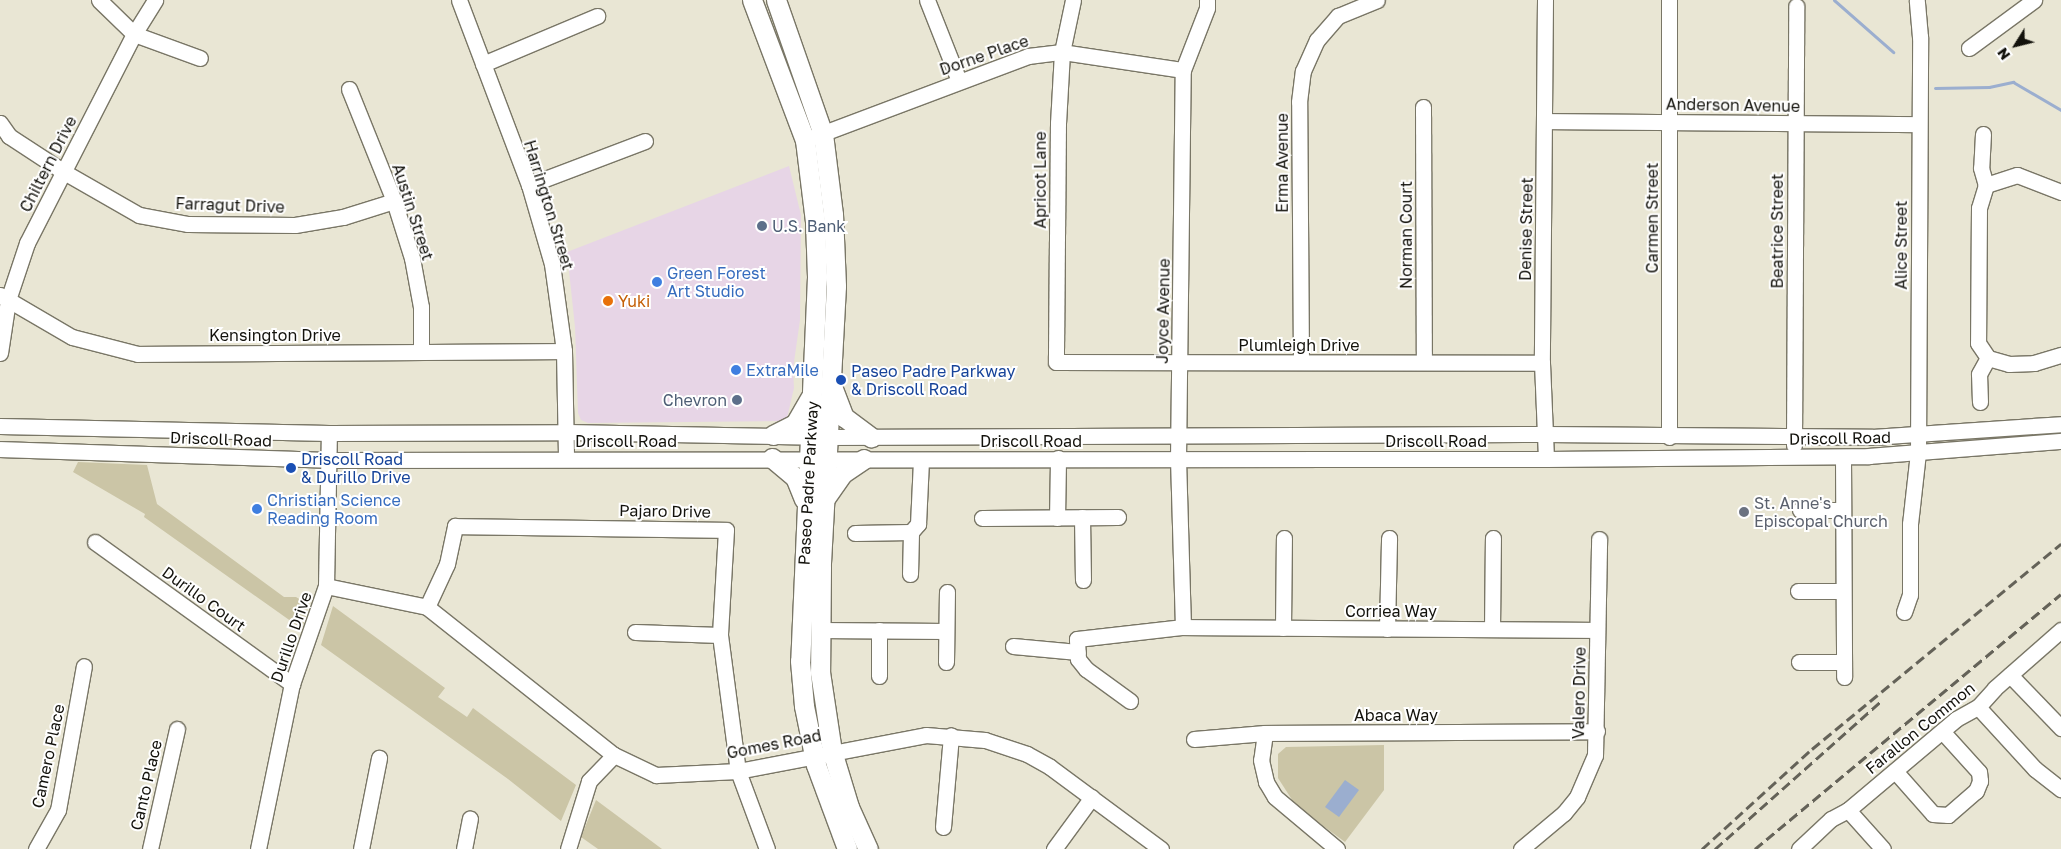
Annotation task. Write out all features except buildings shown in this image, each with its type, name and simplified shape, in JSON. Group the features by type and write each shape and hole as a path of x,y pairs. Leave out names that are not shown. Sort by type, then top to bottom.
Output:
{"main road":[{"name":"Paseo Padre Parkway","path":"752,0 804,140 818,261 813,392 819,437"},
{"name":"Paseo Padre Parkway","path":"776,0 823,134 833,214 836,286 831,385 819,437 818,458 806,508 800,661 823,752 868,849"},
{"path":"831,385 844,417 871,437"},
{"path":"772,435 795,424 813,392"},
{"path":"772,458 795,477 806,508"},
{"name":"Paseo Padre Parkway","path":"818,458 825,498 819,630 825,796 846,849"},
{"path":"825,498 842,473 864,459"}],"street":[{"path":"99,0 134,34 200,58"},
{"name":"Chiltern Drive","path":"0,353 4,297 27,243 134,34 155,0"},
{"name":"Harrington Street","path":"459,0 529,185 552,264 564,352 567,432 566,459"},
{"path":"927,0 959,81"},
{"name":"Apricot Lane","path":"1056,362 1058,123 1062,52 1073,0"},
{"name":"Joyce Avenue","path":"1184,627 1178,459 1183,70 1207,8 1207,0"},
{"name":"Erma Avenue","path":"1301,362 1299,102 1303,72 1317,40 1338,16 1376,0"},
{"name":"Denise Street","path":"1545,0 1546,121 1542,363 1546,458"},
{"name":"Carmen Street","path":"1669,0 1670,437"},
{"name":"Alice Street","path":"1904,612 1910,595 1910,524 1918,452 1920,37 1917,0"},
{"path":"1969,48 2034,0"},
{"name":"Beatrice Street","path":"1794,457 1796,6"},
{"path":"483,64 597,16"},
{"name":"Dorne Place","path":"804,140 1028,56 1062,52 1183,70"},
{"name":"Austin Street","path":"349,89 394,201 412,258 421,307 421,352"},
{"name":"Norman Court","path":"1423,107 1424,362"},
{"name":"Anderson Avenue","path":"1546,121 1919,124"},
{"name":"Farragut Drive","path":"0,123 10,136 64,172 139,215 188,224 295,225 344,217 394,201"},
{"path":"1983,134 1981,168 1986,185 1979,208 1978,343 1988,358 2009,364 2034,363 2061,355"},
{"path":"529,185 645,141"},
{"path":"1986,185 2017,175 2061,192"},
{"name":"Kensington Drive","path":"4,297 72,337 138,354 564,352"},
{"path":"1980,402 1979,374 1988,358"},
{"name":"Plumleigh Drive","path":"1056,362 1542,363"},
{"name":"Driscoll Road","path":"0,426 329,433 567,432 819,437 1546,434 1794,437 1918,435 2061,424"},
{"name":"Durillo Drive","path":"258,849 292,684 326,586 329,433"},
{"name":"Driscoll Road","path":"0,449 328,460 1843,457 2061,441"},
{"path":"1799,662 1844,670 1843,457"},
{"path":"1057,518 1058,458"},
{"path":"910,574 911,532 918,524 922,460"},
{"path":"1800,510 1843,510"},
{"path":"982,518 1118,517"},
{"path":"1082,518 1083,580"},
{"name":"Pajaro Drive","path":"427,607 447,564 455,526 726,530 720,635 738,771 766,849"},
{"path":"855,533 911,532"},
{"path":"1283,628 1284,538"},
{"path":"1387,628 1388,538"},
{"path":"1492,629 1493,538"},
{"name":"Valero Drive","path":"1520,849 1564,813 1577,797 1595,755 1597,732 1599,539"},
{"name":"Durillo Court","path":"95,542 292,684"},
{"name":"Gomes Road","path":"326,586 427,607 614,755 656,775 738,771 823,752 926,735 951,735 985,740 1027,754 1092,797 1161,849"},
{"path":"1798,591 1843,591"},
{"path":"946,662 947,592"},
{"name":"Corriea Way","path":"1078,652 1077,640 1184,627 1597,630"},
{"path":"819,630 946,631"},
{"path":"878,630 879,676"},
{"path":"635,632 720,635"},
{"name":"Farallon Common","path":"1800,849 1831,819 1848,810 1942,731 1978,707 2010,675 2059,635"},
{"path":"1013,646 1078,652 1078,658 1086,669 1130,701"},
{"name":"Camero Place","path":"36,849 58,810 84,666"},
{"path":"2010,675 2061,728"},
{"path":"1978,707 2035,769 2061,789"},
{"name":"Canto Place","path":"150,849 177,729"},
{"path":"1895,770 1933,814 1948,816 1976,791 1980,781 1979,772 1942,731"},
{"name":"Abaca Way","path":"1194,739 1265,733 1597,732"},
{"path":"1265,733 1261,760 1266,782 1275,797 1337,849"},
{"path":"943,827 951,735"},
{"path":"568,849 589,781 614,755"},
{"path":"361,849 379,758"},
{"path":"1054,849 1092,797"},
{"path":"1848,810 1883,849"},
{"path":"464,849 470,819"}],"shaded area":[{"path":"789,166 801,215 800,320 793,369 794,388 787,418 782,421 588,423 581,420 578,413 575,327 567,252"},
{"path":"78,462 147,465 157,504 284,597 296,597 309,605 302,629 144,517 145,514 73,472"},
{"path":"333,606 445,688 438,697 467,717 473,708 576,785 561,821 508,779 321,645"},
{"path":"1384,745 1384,790 1345,842 1296,806 1278,778 1278,754 1286,747"},
{"path":"596,800 662,849 598,849 581,837"}],"water":[{"path":"1345,780 1359,790 1339,817 1325,807"}],"waterway":[{"path":"1834,0 1893,52"},
{"path":"1935,88 1989,87 2013,82 2061,110"}],"railway":[{"path":"1702,849 1812,749 2061,544"},
{"path":"1755,849 2061,594"},
{"path":"1715,849 1881,701"}],"place":[{"name":"U.S. Bank","path":"762,226"},
{"name":"Green Forest Art Studio","path":"657,282"},
{"name":"Yuki","path":"608,301"},
{"name":"ExtraMile","path":"736,370"},
{"name":"Paseo Padre Parkway & Driscoll Road","path":"841,380"},
{"name":"Chevron","path":"737,400"},
{"name":"Driscoll Road & Durillo Drive","path":"291,468"},
{"name":"Christian Science Reading Room","path":"257,509"},
{"name":"St. Anne's Episcopal Church","path":"1744,512"}]}
